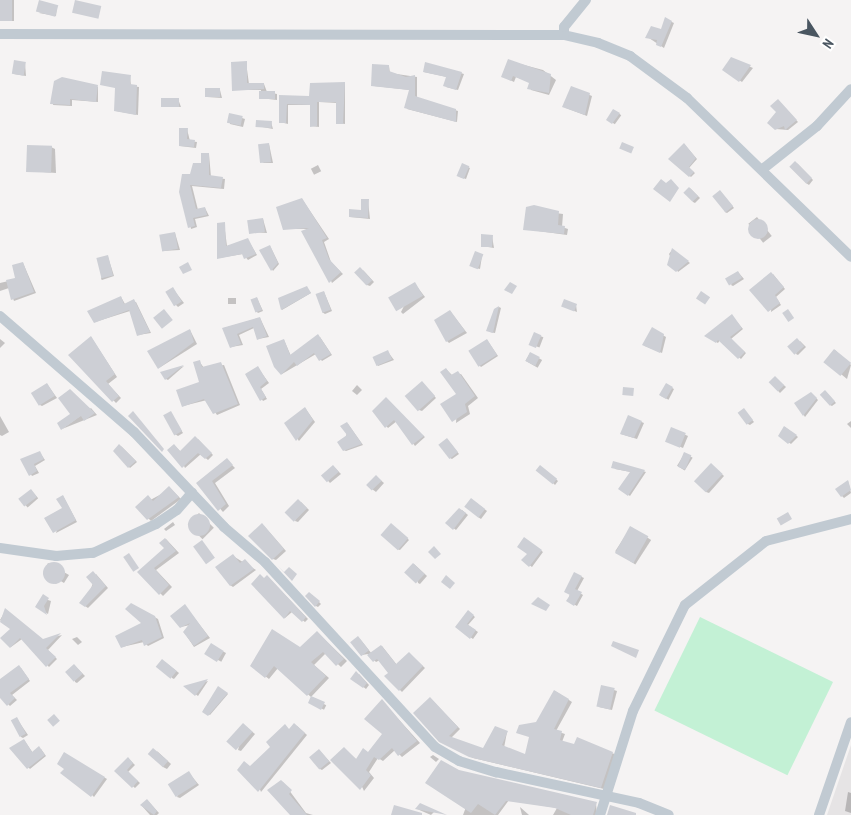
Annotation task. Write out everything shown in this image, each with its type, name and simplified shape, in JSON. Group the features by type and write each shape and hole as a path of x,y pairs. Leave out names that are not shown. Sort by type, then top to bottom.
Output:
{"street":[{"path":"564,35 564,27 586,0"},
{"path":"0,34 564,35 630,56 687,98 764,168 851,257"},
{"path":"764,168 817,126 851,88"},
{"path":"0,316 134,432 192,493 265,562 435,747 459,761 496,772 609,796 669,815"},
{"path":"0,548 56,556 93,553 156,524 192,493"},
{"path":"600,815 609,796 633,710 685,605 766,541 851,520"},
{"path":"819,815 851,722"}],"shaded area":[{"path":"851,745 851,815 827,815"}],"green space":[{"path":"700,617 833,682 787,775 654,710"}],"building":[{"path":"0,0 12,0 12,21 0,21"},
{"path":"39,0 58,5 55,17 36,12"},
{"path":"75,0 101,6 98,19 72,13"},
{"path":"665,17 672,21 661,47 656,45 657,40 645,38 651,26 661,29"},
{"path":"731,57 751,65 739,82 722,70"},
{"path":"508,59 551,74 549,93 527,89 529,83 513,76 511,81 501,77"},
{"path":"14,60 26,62 24,76 12,74"},
{"path":"247,61 247,83 264,83 264,89 232,91 231,62"},
{"path":"425,62 462,72 456,90 443,86 446,77 423,72"},
{"path":"372,64 389,65 389,71 406,77 415,75 415,96 456,109 456,122 404,108 409,90 371,86"},
{"path":"102,71 131,75 130,84 137,85 136,115 114,111 115,88 100,85"},
{"path":"62,77 98,85 96,102 70,99 70,105 50,104 54,81"},
{"path":"345,82 343,124 336,124 336,102 317,102 317,126 310,127 310,105 287,104 286,123 279,123 279,95 309,96 310,83"},
{"path":"571,86 590,93 585,115 562,107"},
{"path":"205,88 220,88 220,97 205,97"},
{"path":"259,91 275,91 275,99 259,99"},
{"path":"161,98 179,98 179,107 161,107"},
{"path":"778,99 797,120 785,130 784,126 775,130 767,123 776,112 770,106"},
{"path":"613,109 620,113 612,124 606,120"},
{"path":"229,113 243,116 241,126 227,123"},
{"path":"256,120 272,121 271,128 256,127"},
{"path":"179,128 188,128 187,139 195,140 194,147 179,146"},
{"path":"622,142 634,147 631,154 619,148"},
{"path":"269,143 271,162 260,163 258,144"},
{"path":"684,143 696,158 689,167 694,172 689,177 668,159"},
{"path":"27,145 52,146 51,173 26,172"},
{"path":"201,153 209,153 209,175 223,177 221,188 190,185 196,209 205,207 207,215 193,218 195,226 188,228 179,192 182,174 190,174 193,163 201,163"},
{"path":"795,161 812,178 806,184 789,167"},
{"path":"462,163 469,166 464,179 457,176"},
{"path":"661,179 666,183 671,179 679,188 670,202 653,189"},
{"path":"689,187 698,196 693,202 683,193"},
{"path":"720,190 733,206 725,213 712,196"},
{"path":"302,198 327,238 322,240 329,259 341,272 329,283 301,231 309,228 283,230 276,207"},
{"path":"361,199 369,199 368,218 349,217 349,209 361,210"},
{"path":"534,205 559,211 558,225 565,226 564,234 523,230 526,207"},
{"path":"263,218 265,232 249,234 247,220"},
{"path":"758,219 765,222 768,229 765,236 758,239 751,236 748,229 751,222"},
{"path":"225,222 226,246 248,238 256,254 244,259 242,254 217,259 217,223"},
{"path":"175,232 178,249 162,252 159,235"},
{"path":"481,234 493,235 492,247 481,247"},
{"path":"270,245 278,263 271,271 259,250"},
{"path":"672,248 689,261 676,272 667,265"},
{"path":"475,251 483,254 478,269 469,266"},
{"path":"108,255 113,275 101,278 96,258"},
{"path":"23,262 34,292 11,300 6,280 15,278 12,265"},
{"path":"188,262 192,270 183,274 179,267"},
{"path":"360,267 372,280 366,286 354,272"},
{"path":"738,271 742,278 729,285 725,278"},
{"path":"771,272 784,287 775,295 780,303 768,312 749,290"},
{"path":"415,282 423,296 396,311 388,298"},
{"path":"510,282 517,286 512,294 504,290"},
{"path":"307,286 311,293 281,310 278,298"},
{"path":"173,287 182,302 174,306 165,292"},
{"path":"324,291 331,310 322,313 316,294"},
{"path":"701,291 710,297 705,305 696,298"},
{"path":"121,296 124,304 134,299 150,332 137,336 129,310 94,323 87,311"},
{"path":"257,297 262,310 255,313 250,300"},
{"path":"564,299 577,304 574,311 561,306"},
{"path":"499,306 493,333 486,331 494,309"},
{"path":"164,309 173,320 162,329 153,318"},
{"path":"788,309 794,318 788,322 782,313"},
{"path":"450,310 465,331 446,342 434,320"},
{"path":"732,314 742,328 730,337 745,352 738,359 718,340 716,343 704,336"},
{"path":"260,317 267,336 257,340 253,327 237,334 241,344 230,348 222,328"},
{"path":"652,327 664,334 660,353 642,345"},
{"path":"190,329 194,342 158,369 147,351"},
{"path":"534,332 541,335 536,348 529,345"},
{"path":"318,334 331,354 319,361 314,353 297,366 294,362 281,375 274,367 266,346 284,339 290,355"},
{"path":"91,336 115,374 106,381 119,396 112,402 68,355"},
{"path":"797,338 804,346 794,355 787,347"},
{"path":"487,339 497,355 478,367 468,351"},
{"path":"834,349 851,363 840,376 823,362"},
{"path":"388,350 392,359 377,366 372,357"},
{"path":"530,352 540,357 535,366 525,361"},
{"path":"200,360 202,367 221,362 238,404 213,414 204,399 182,407 176,390 199,382 193,362"},
{"path":"184,365 165,380 160,372"},
{"path":"258,366 267,381 260,387 266,397 260,401 245,374"},
{"path":"446,368 451,375 458,371 475,396 465,404 467,412 452,422 440,404 456,394 440,372"},
{"path":"775,376 784,385 778,392 769,382"},
{"path":"422,381 435,396 418,411 405,396"},
{"path":"47,383 55,396 39,406 31,393"},
{"path":"666,383 673,387 666,399 659,395"},
{"path":"623,387 634,388 633,396 622,395"},
{"path":"70,389 95,413 84,421 81,416 61,430 57,423 70,414 58,398"},
{"path":"825,390 835,401 830,406 820,395"},
{"path":"811,392 817,398 803,416 794,403"},
{"path":"386,397 424,436 412,445 394,420 385,428 372,411"},
{"path":"305,407 313,420 296,441 284,423"},
{"path":"744,408 753,420 747,425 738,413"},
{"path":"133,411 164,449 162,452 128,416"},
{"path":"171,411 182,431 174,435 163,415"},
{"path":"628,415 642,421 634,438 620,434"},
{"path":"347,422 362,444 343,451 337,442 347,435 340,426"},
{"path":"784,426 797,435 788,444 778,436"},
{"path":"671,427 686,433 680,448 665,442"},
{"path":"195,436 212,453 205,459 198,453 182,468 167,450 174,444 180,451"},
{"path":"447,438 458,452 449,459 438,445"},
{"path":"119,444 136,461 128,468 113,451"},
{"path":"40,451 44,459 34,464 37,471 29,476 20,459"},
{"path":"684,452 691,455 685,470 678,467"},
{"path":"227,458 233,465 212,481 226,504 218,511 196,483"},
{"path":"613,461 645,470 628,496 618,489 630,472 611,468"},
{"path":"711,463 723,474 706,492 694,481"},
{"path":"333,465 339,472 327,482 321,475"},
{"path":"540,465 557,479 553,484 536,470"},
{"path":"376,475 382,481 372,491 366,485"},
{"path":"848,480 851,490 841,497 835,489"},
{"path":"169,486 179,497 147,520 135,507 148,495 153,501"},
{"path":"31,489 37,497 24,507 18,499"},
{"path":"63,495 76,520 53,533 44,518 62,508 56,499"},
{"path":"471,498 485,509 478,518 464,507"},
{"path":"298,499 307,508 294,522 285,512"},
{"path":"459,508 466,513 453,530 445,523"},
{"path":"788,512 792,519 781,525 777,518"},
{"path":"199,514 207,517 210,525 207,533 199,536 191,533 188,525 191,517"},
{"path":"262,523 284,549 272,560 248,536"},
{"path":"391,523 408,538 398,550 381,535"},
{"path":"630,526 648,536 633,563 615,553"},
{"path":"524,537 542,550 529,567 521,560 527,554 517,547"},
{"path":"165,538 176,551 154,568 169,585 159,595 137,572 164,548 159,543"},
{"path":"202,540 215,558 206,564 193,546"},
{"path":"434,546 441,554 435,559 428,552"},
{"path":"129,553 139,568 133,572 123,557"},
{"path":"233,554 240,563 245,559 254,569 230,586 215,567"},
{"path":"54,562 64,569 65,573 58,583 54,584 44,577 43,573 50,563"},
{"path":"413,563 425,574 416,583 404,573"},
{"path":"277,565 284,572 289,567 297,574 292,581"},
{"path":"93,571 106,586 85,607 79,603 93,585 86,577"},
{"path":"574,572 582,576 575,589 582,592 574,606 566,601 570,595 564,592"},
{"path":"260,574 264,578 267,575 306,617 302,622 290,611 284,619 251,584"},
{"path":"446,575 455,583 450,589 441,582"},
{"path":"309,592 320,601 315,607 305,596"},
{"path":"43,594 49,598 44,606 47,615 35,607"},
{"path":"538,597 550,605 546,611 531,604"},
{"path":"131,603 155,616 162,637 144,646 142,640 121,648 115,636 141,623 125,609"},
{"path":"185,604 208,636 194,646 183,632 190,623 180,628 170,616"},
{"path":"5,608 43,639 61,633 46,648 56,657 46,667 20,638 10,648 0,638 10,629 0,622"},
{"path":"468,610 474,615 467,624 476,630 470,639 455,627"},
{"path":"272,629 300,647 317,631 344,659 336,666 323,652 311,662 326,676 307,696 274,666 265,678 250,666"},
{"path":"358,636 369,650 361,656 350,642"},
{"path":"613,641 639,650 636,658 611,646"},
{"path":"211,643 224,651 217,662 204,654"},
{"path":"381,645 396,664 409,652 423,666 399,691 384,676 388,673 377,659 373,662 367,655"},
{"path":"162,659 177,671 170,679 156,667"},
{"path":"74,664 83,674 74,682 65,672"},
{"path":"19,665 29,679 10,693 15,698 7,706 0,698 0,679"},
{"path":"356,671 367,683 363,688 350,679"},
{"path":"208,679 195,696 183,686"},
{"path":"601,685 615,688 610,709 596,707"},
{"path":"218,686 228,693 208,716 202,712"},
{"path":"554,690 569,699 554,729 562,731 560,740 574,744 577,737 613,752 601,788 469,757 439,742 413,713 430,697 458,727 449,736 483,748 495,726 508,731 502,745 525,754 529,737 516,733 519,725 536,722"},
{"path":"311,696 325,702 321,710 308,703"},
{"path":"382,699 417,741 398,756 392,748 379,760 374,757 366,770 371,775 360,790 330,760 344,747 356,759 363,748 368,752 382,734 364,719"},
{"path":"54,714 60,721 53,727 47,720"},
{"path":"17,717 26,734 20,737 11,720"},
{"path":"243,723 253,732 236,750 226,742"},
{"path":"294,723 305,733 258,792 237,770 244,761 250,766 270,747 266,742 285,724 289,729"},
{"path":"24,739 32,752 39,746 45,755 27,769 9,748"},
{"path":"153,748 168,761 163,767 148,754"},
{"path":"319,749 329,761 319,770 309,757"},
{"path":"64,752 105,777 91,797 60,773 64,769 57,764"},
{"path":"128,757 133,763 127,770 138,781 132,788 114,771"},
{"path":"441,760 459,770 597,802 593,815 571,815 555,808 506,801 495,815 478,804 471,813 425,783"},
{"path":"189,771 197,784 176,797 168,784"},
{"path":"281,780 292,790 289,794 307,815 290,815 267,790"},
{"path":"147,799 157,811 154,815 140,805"},
{"path":"420,803 447,815 415,809"},
{"path":"394,805 422,813 422,815 391,815"},
{"path":"610,805 636,813 636,815 607,815"}]}
